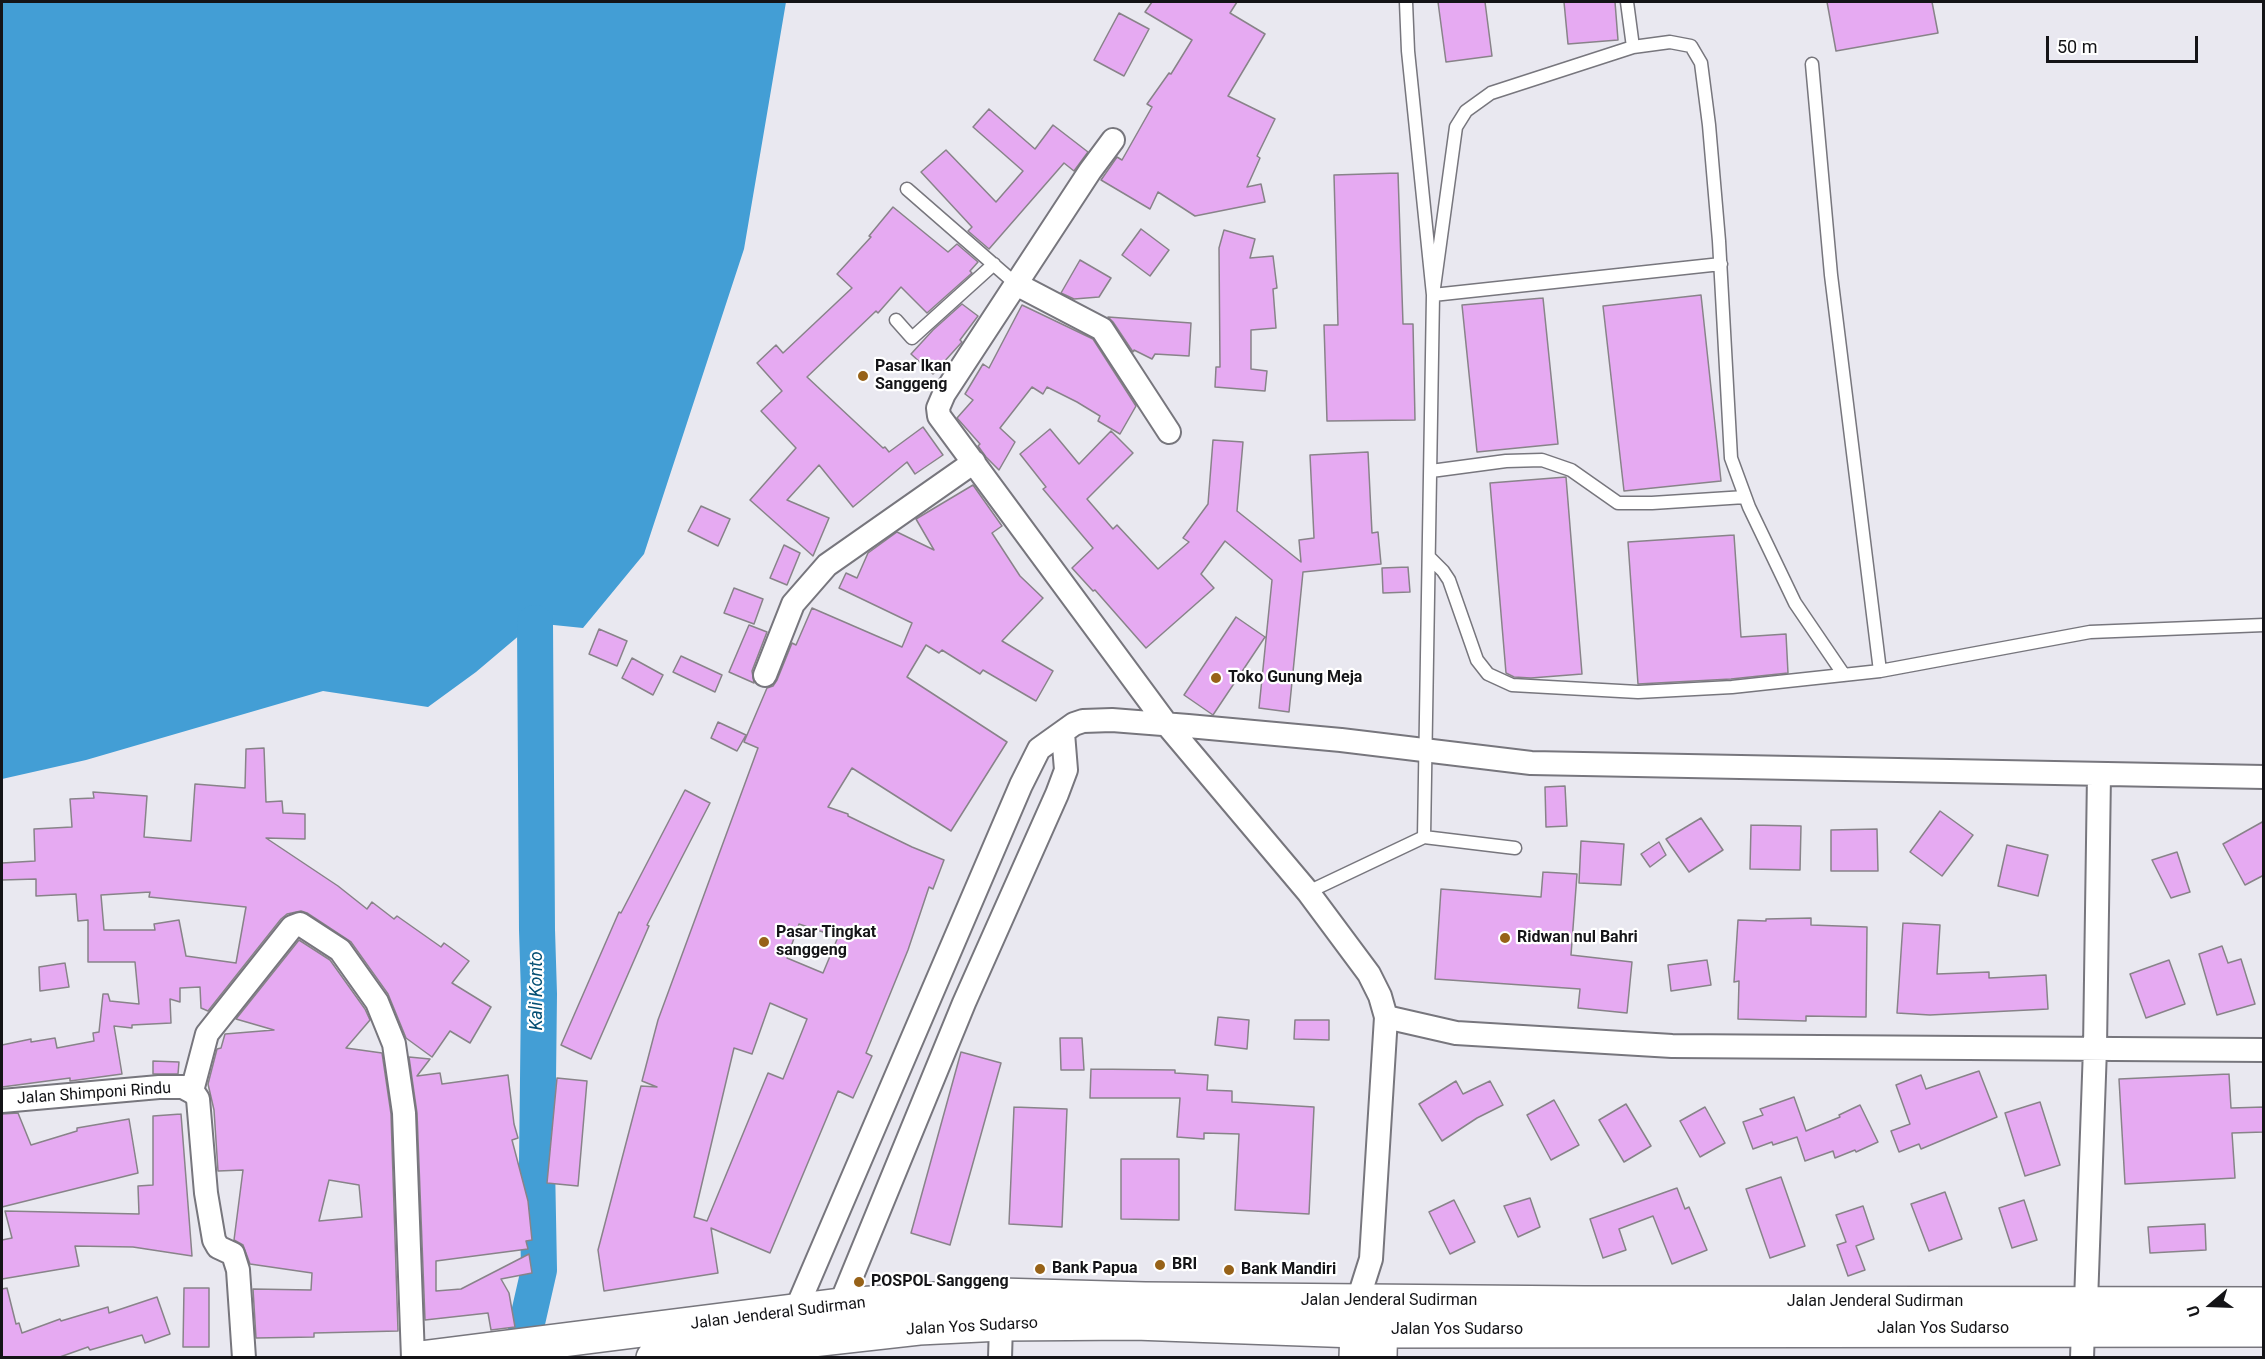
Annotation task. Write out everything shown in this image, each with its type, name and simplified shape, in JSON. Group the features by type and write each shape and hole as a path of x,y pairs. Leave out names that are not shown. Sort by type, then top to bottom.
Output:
{"highway":[{"name":"Jalan Jenderal Sudirman","path":"420,1358 840,1305 1000,1295 1145,1299 1369,1330"},
{"path":"2084,1330 2264,1304"},
{"name":"Jalan Yos Sudarso","path":"653,1358 919,1328 1001,1324 1135,1323 1369,1330 2264,1330"}],"street":[{"path":"1113,140 1090,171 944,394 938,408 942,421 1168,726 1308,892 1368,974 1380,996 1386,1017 1369,1330"},
{"path":"1016,284 1102,329 1169,432"},
{"path":"765,675 793,604 827,565 974,462"},
{"path":"795,1312 1021,784 1039,749 1083,721 1112,720 1200,727 1531,763 2264,777"},
{"path":"840,1305 964,1003 1066,770 1063,732"},
{"path":"2084,1330 2095,1048 2099,774"},
{"path":"996,845 1029,858"},
{"path":"192,1091 207,1034 292,927 300,924 340,950 377,1002 394,1044 404,1113 413,1358"},
{"path":"933,993 964,1003"},
{"path":"1386,1017 1456,1033 1672,1046 2264,1050"},
{"name":"Jalan Shimponi Rindu","path":"2,1101 159,1087 183,1087 192,1091 198,1100 206,1193 214,1240 218,1247 233,1254 236,1258 243,1358"},
{"path":"1000,1358 1001,1324"}],"lane":[{"path":"1406,2 1408,51 1433,295 1424,837"},
{"path":"1627,2 1633,47"},
{"path":"1433,295 1456,127 1466,111 1491,93 1633,47 1670,42 1691,46 1701,63 1709,125 1720,264 1731,458 1745,496 1795,603 1844,675"},
{"path":"1812,64 1832,275 1880,671"},
{"path":"907,189 1016,284"},
{"path":"896,320 912,338 994,264"},
{"path":"1433,295 1720,264"},
{"path":"1431,471 1506,461 1542,460 1571,471 1618,502 1652,503 1745,496"},
{"path":"1429,557 1449,580 1477,660 1488,674 1512,685 1638,692 1732,687 1880,671 2090,632 2264,625"},
{"path":"1308,892 1424,837 1515,848"}],"water":[{"path":"2,2 786,2 744,249 644,554 583,628 534,623 476,672 428,707 323,691 86,760 2,779"}],"building":[{"path":"1152,2 1237,2 1230,13 1265,34 1228,96 1275,119 1257,156 1260,158 1247,187 1261,184 1265,202 1195,216 1158,192 1150,209 1101,180 1117,157 1122,160 1152,107 1147,104 1169,73 1171,74 1192,40 1145,12"},
{"path":"1438,2 1485,2 1492,56 1446,62"},
{"path":"1564,2 1615,2 1618,40 1568,44"},
{"path":"1827,2 1932,2 1938,33 1836,51"},
{"path":"1119,13 1149,29 1124,76 1094,60"},
{"path":"989,109 1035,149 1053,125 1088,152 1074,171 1064,163 989,249 968,231 972,227 921,172 946,150 996,202 1023,171 973,127"},
{"path":"1398,173 1403,324 1413,324 1415,420 1327,421 1324,325 1338,325 1334,175"},
{"path":"893,207 948,252 957,244 978,262 970,271 972,273 927,313 901,287 878,313 876,311 807,377 889,452 923,427 943,455 915,474 907,462 853,507 819,465 787,500 829,518 813,556 750,500 796,448 761,411 782,391 757,363 776,345 783,353 852,288 837,274 871,237 869,236"},
{"path":"1141,229 1169,250 1150,276 1122,255"},
{"path":"1224,230 1255,239 1250,258 1273,256 1277,288 1273,289 1276,328 1251,330 1251,369 1267,371 1265,391 1215,387 1216,367 1220,367 1219,248"},
{"path":"1080,260 1111,278 1099,297 1074,299 1061,293"},
{"path":"1701,295 1721,481 1624,491 1603,306"},
{"path":"1543,298 1558,444 1477,452 1462,305"},
{"path":"962,304 978,316 960,340 962,342 933,374 911,354"},
{"path":"1022,305 1093,339 1136,406 1120,434 1098,421 1100,416 1077,402 1047,387 1043,394 1032,387 1000,428 1015,442 999,470 986,457 978,446 980,444 957,418 973,400 965,394 983,364 989,368"},
{"path":"1108,317 1191,323 1189,356 1155,354 1152,359 1134,350 1133,352"},
{"path":"1050,429 1079,464 1111,431 1133,453 1087,499 1113,529 1117,525 1158,569 1189,542 1183,538 1208,504 1213,440 1243,442 1237,511 1301,562 1299,540 1314,538 1310,455 1368,452 1372,533 1378,532 1381,564 1303,572 1289,712 1259,708 1272,580 1225,541 1201,574 1214,588 1146,648 1095,590 1093,591 1072,568 1093,548 1043,489 1046,487 1020,454"},
{"path":"1566,477 1582,674 1514,677 1506,673 1490,483"},
{"path":"973,485 1002,526 992,533 1020,576 1043,598 1002,641 1053,671 1036,701 983,670 980,674 942,650 939,653 926,645 907,677 1007,742 951,831 852,768 828,807 848,814 912,847 944,860 933,889 929,887 908,950 866,1053 872,1056 853,1098 838,1091 770,1253 711,1228 718,1273 604,1291 598,1250 641,1086 657,1087 642,1081 658,1020 758,748 744,742 767,688 773,686 777,680 792,643 796,645 812,608 902,647 912,623 839,588 846,573 857,578 868,553 897,532 934,550 916,519","holes":["799,924 838,937 823,973 787,958","770,1003 807,1019 783,1079 768,1073 707,1221 694,1217 734,1048 752,1054"]},
{"path":"701,506 730,519 718,546 688,531"},
{"path":"1734,535 1741,637 1786,634 1788,673 1731,679 1638,684 1628,542"},
{"path":"784,545 800,553 787,585 770,578"},
{"path":"1408,567 1410,592 1383,593 1382,568"},
{"path":"734,588 763,599 754,624 724,613"},
{"name":"Toko Gunung Meja","path":"1236,617 1265,637 1213,715 1184,695"},
{"path":"749,625 767,632 752,671 754,683 729,672"},
{"path":"599,629 627,641 617,666 589,654"},
{"path":"681,656 722,675 715,692 673,672"},
{"path":"632,658 663,675 653,695 622,678"},
{"path":"718,722 746,735 737,751 711,738"},
{"path":"264,748 266,802 282,801 283,813 305,814 305,839 266,838 338,886 367,909 372,902 394,919 397,916 441,947 444,943 469,961 452,983 491,1007 470,1043 450,1031 432,1057 406,1038 388,994 351,942 301,911 287,914 281,919 208,1011 201,1008 200,987 180,988 180,1002 170,999 171,1023 132,1025 132,1028 114,1026 122,1074 2,1087 2,1045 31,1039 31,1042 55,1038 57,1048 94,1041 93,1033 99,1032 103,994 108,994 110,1001 139,1004 135,962 88,962 88,920 78,921 76,894 36,896 36,879 2,880 2,863 35,861 34,829 72,827 70,799 94,798 93,792 147,796 144,837 191,841 195,784 245,788 246,749","holes":["150,892 149,897 246,907 236,963 186,956 179,920 154,924 155,930 104,930 101,895"]},
{"path":"1565,786 1567,826 1546,827 1545,787"},
{"path":"685,790 710,803 647,925 649,926 591,1059 561,1045 619,912 621,913"},
{"path":"1940,811 1973,835 1942,876 1910,852"},
{"path":"1701,818 1723,850 1689,872 1666,839"},
{"path":"2264,821 2264,875 2245,885 2223,844"},
{"path":"1751,825 1801,826 1800,870 1750,869"},
{"path":"1877,829 1878,871 1831,871 1831,830"},
{"path":"1581,841 1624,844 1621,885 1579,883"},
{"path":"1659,842 1666,855 1650,867 1641,854"},
{"path":"2007,845 2048,855 2038,896 1998,886"},
{"path":"2177,852 2190,892 2171,898 2152,860"},
{"name":"Ridwan nul Bahri","path":"1543,872 1577,874 1571,955 1632,962 1627,1013 1578,1008 1580,989 1435,979 1441,889 1541,897"},
{"path":"1811,918 1811,925 1867,927 1866,1017 1806,1016 1806,1021 1738,1019 1739,981 1734,982 1738,920"},
{"path":"1903,923 1940,925 1937,974 1989,972 1989,978 2046,975 2048,1009 1930,1015 1897,1013"},
{"path":"299,940 330,960 365,1009 370,1020 346,1048 382,1053 391,1114 398,1331 314,1333 314,1337 256,1338 253,1289 311,1290 312,1273 250,1264 243,1245 234,1240 243,1170 218,1171 214,1110 208,1084 217,1049 221,1048 225,1034 274,1030 236,1019","holes":["329,1180 359,1185 362,1217 319,1221"]},
{"path":"2222,946 2228,963 2241,959 2255,1004 2217,1015 2199,954"},
{"path":"1707,960 1711,985 1671,991 1668,965"},
{"path":"2169,960 2185,1004 2146,1018 2130,974"},
{"path":"65,963 69,987 40,991 39,967"},
{"path":"1218,1017 1249,1020 1247,1049 1215,1045"},
{"path":"1295,1020 1329,1020 1329,1040 1294,1039"},
{"path":"1060,1038 1082,1038 1084,1070 1061,1070"},
{"path":"961,1052 1001,1063 950,1245 911,1233"},
{"path":"409,1057 430,1059 417,1076 440,1073 442,1084 508,1075 518,1138 512,1140 528,1201 532,1240 526,1241 528,1249 436,1261 436,1291 461,1289 529,1254 532,1273 501,1279 509,1293 515,1327 491,1330 488,1313 425,1320 417,1113"},
{"path":"153,1061 179,1062 178,1074 153,1074"},
{"path":"1091,1069 1175,1070 1175,1073 1208,1075 1207,1090 1232,1091 1232,1102 1314,1107 1309,1214 1235,1210 1239,1134 1204,1133 1204,1139 1177,1137 1180,1098 1090,1098"},
{"path":"1979,1071 1997,1117 1921,1149 1919,1144 1899,1152 1891,1131 1910,1124 1896,1085 1921,1075 1926,1089"},
{"path":"2229,1074 2231,1108 2264,1107 2264,1132 2232,1133 2235,1178 2125,1184 2119,1079"},
{"path":"557,1078 587,1081 578,1186 547,1183"},
{"path":"1456,1081 1463,1094 1490,1081 1503,1105 1477,1118 1442,1141 1419,1104"},
{"path":"1794,1097 1806,1131 1840,1117 1839,1115 1860,1105 1878,1142 1835,1158 1833,1151 1805,1161 1797,1137 1753,1149 1743,1122 1763,1115 1760,1109"},
{"path":"1554,1100 1579,1145 1551,1160 1527,1115"},
{"path":"2040,1102 2060,1165 2025,1176 2005,1113"},
{"path":"1626,1104 1651,1146 1624,1162 1599,1120"},
{"path":"1014,1107 1067,1109 1062,1227 1009,1224"},
{"path":"1705,1107 1725,1143 1700,1157 1680,1121"},
{"path":"18,1113 31,1145 77,1131 77,1128 129,1119 138,1173 2,1207 2,1114"},
{"path":"181,1114 192,1256 133,1247 75,1246 79,1266 2,1279 2,1240 12,1238 5,1211 139,1214 138,1186 153,1185 153,1116"},
{"path":"1121,1159 1179,1159 1179,1220 1121,1219"},
{"path":"1781,1177 1805,1246 1770,1258 1746,1189"},
{"path":"1677,1188 1685,1209 1689,1207 1707,1250 1672,1264 1653,1216 1619,1229 1626,1250 1603,1258 1590,1219"},
{"path":"1945,1192 1962,1239 1929,1251 1911,1204"},
{"path":"1530,1198 1540,1227 1518,1237 1504,1206"},
{"path":"1454,1200 1475,1242 1450,1254 1429,1212"},
{"path":"2024,1200 2037,1240 2012,1248 1999,1208"},
{"path":"1863,1206 1874,1239 1856,1246 1865,1270 1848,1276 1837,1245 1846,1242 1836,1215"},
{"path":"2205,1224 2206,1250 2150,1253 2148,1227"},
{"path":"7,1288 16,1324 19,1323 22,1333 60,1319 61,1321 108,1307 109,1313 157,1297 170,1334 145,1343 142,1335 90,1350 88,1347 57,1358 2,1358 2,1289"},
{"path":"184,1288 209,1288 209,1347 183,1347"}],"waterway":[{"name":"Kali Konto","path":"528,1358 526,1327 539,1270 535,623"}],"place":[{"name":"Pasar Ikan Sanggeng","path":"863,376"},
{"name":"Toko Gunung Meja","path":"1216,678"},
{"name":"Ridwan nul Bahri","path":"1505,938"},
{"name":"Pasar Tingkat sanggeng","path":"764,942"},
{"name":"BRI","path":"1160,1265"},
{"name":"Bank Papua","path":"1040,1269"},
{"name":"Bank Mandiri","path":"1229,1270"},
{"name":"POSPOL Sanggeng","path":"859,1282"}]}
